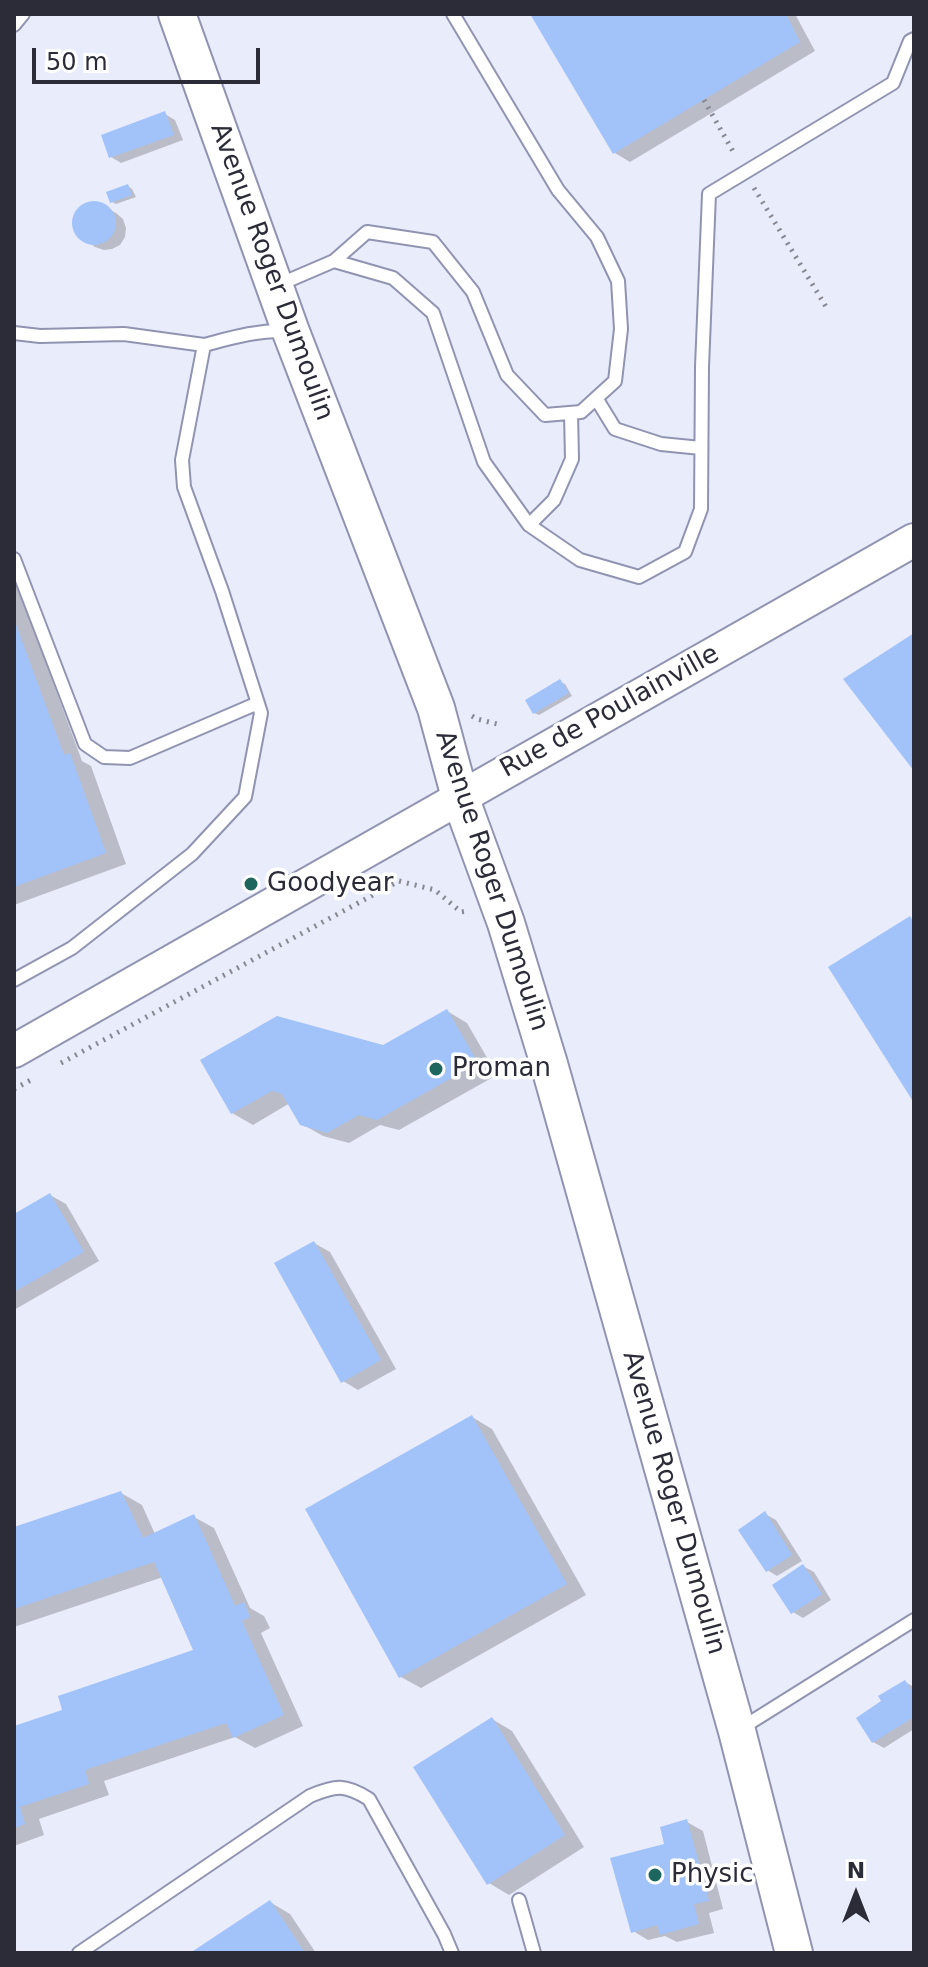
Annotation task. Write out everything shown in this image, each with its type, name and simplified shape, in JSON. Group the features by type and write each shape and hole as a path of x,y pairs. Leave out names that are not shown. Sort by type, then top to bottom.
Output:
{"main road":[{"name":"Avenue Roger Dumoulin","path":"177,14 291,332 436,708 460,797 506,923 549,1064 737,1731 790,1952"}],"street":[{"name":"Rue de Poulainville","path":"14,1051 914,540"}],"lane":[{"path":"14,25 23,14"},
{"path":"275,286 334,261 367,232 433,242 473,292 507,375 545,415 581,412 615,381 621,329 618,281 597,237 558,190 453,14"},
{"path":"334,261 393,278 433,313 484,462 529,525 580,560 639,577 685,552 701,509 702,367 709,194 893,83 910,41 914,39"},
{"path":"14,333 40,336 124,334 204,345 235,336 271,331 291,332"},
{"path":"14,980 72,948 192,854 245,797 261,713 222,591 184,487 182,460 204,345"},
{"path":"596,398 615,429 661,444 701,448"},
{"path":"529,525 554,500 572,459 571,413"},
{"path":"14,559 85,744 104,757 130,758 258,703"},
{"path":"737,1731 914,1620"},
{"path":"79,1953 310,1796 332,1787 353,1789 369,1799 452,1953"},
{"path":"519,1900 534,1953"}],"path":[{"path":"704,100 828,310"},
{"path":"55,1067 399,881 435,890 461,912 474,910"},
{"path":"14,1089 41,1074"}],"shaded area":[{"path":"14,14 914,14 914,1953 14,1953"}],"building":[{"path":"530,14 786,14 800,42 613,154"},
{"path":"165,111 174,135 109,158 101,135"},
{"path":"128,184 132,195 110,203 106,192"},
{"path":"94,201 109,208 116,223 109,238 94,245 79,238 72,223 79,208"},
{"path":"14,619 64,755 70,753 106,853 14,887"},
{"path":"914,633 914,771 843,679"},
{"path":"560,679 569,693 533,714 525,700"},
{"path":"910,916 914,923 914,1103 828,967"},
{"path":"447,1009 478,1063 377,1120 359,1115 327,1133 300,1125 282,1094 272,1091 231,1114 200,1060 277,1016 383,1045"},
{"path":"50,1193 84,1252 14,1292 14,1214"},
{"path":"314,1241 381,1360 341,1383 274,1263"},
{"path":"472,1415 567,1584 399,1678 305,1509"},
{"path":"121,1491 143,1538 194,1514 235,1606 244,1602 250,1617 242,1621 284,1715 233,1738 226,1723 85,1770 89,1784 20,1807 25,1824 14,1828 14,1726 62,1710 58,1696 193,1650 154,1562 14,1609 14,1527"},
{"path":"765,1511 792,1555 766,1572 738,1530"},
{"path":"803,1564 822,1594 791,1614 772,1585"},
{"path":"905,1680 914,1694 914,1717 872,1743 856,1718 881,1701 878,1696"},
{"path":"492,1717 565,1835 487,1885 413,1767"},
{"path":"687,1819 709,1901 694,1904 699,1924 660,1935 657,1925 631,1933 610,1858 664,1844 660,1827"},
{"path":"270,1900 305,1953 190,1953"}],"place":[{"name":"Goodyear","path":"251,884"},
{"name":"Proman","path":"436,1069"},
{"name":"Physic","path":"655,1875"}]}
